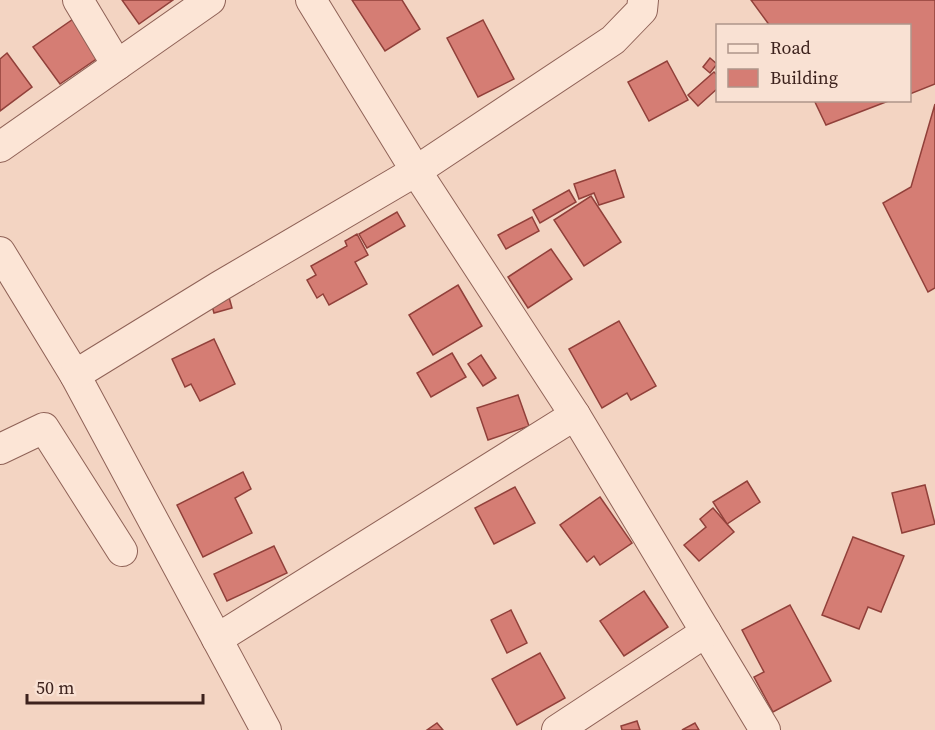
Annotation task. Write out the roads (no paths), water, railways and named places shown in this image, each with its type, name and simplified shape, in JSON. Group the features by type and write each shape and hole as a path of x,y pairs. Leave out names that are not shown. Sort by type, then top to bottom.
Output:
{"street":[{"path":"78,0 117,65"},
{"path":"0,147 210,0"},
{"path":"311,0 416,171 575,415 765,730"},
{"path":"75,375 220,286 416,171 613,40 642,10 643,0"},
{"path":"0,252 75,375 266,730"},
{"path":"217,639 575,415"},
{"path":"0,449 44,428 122,551"},
{"path":"557,730 706,632"}]}
